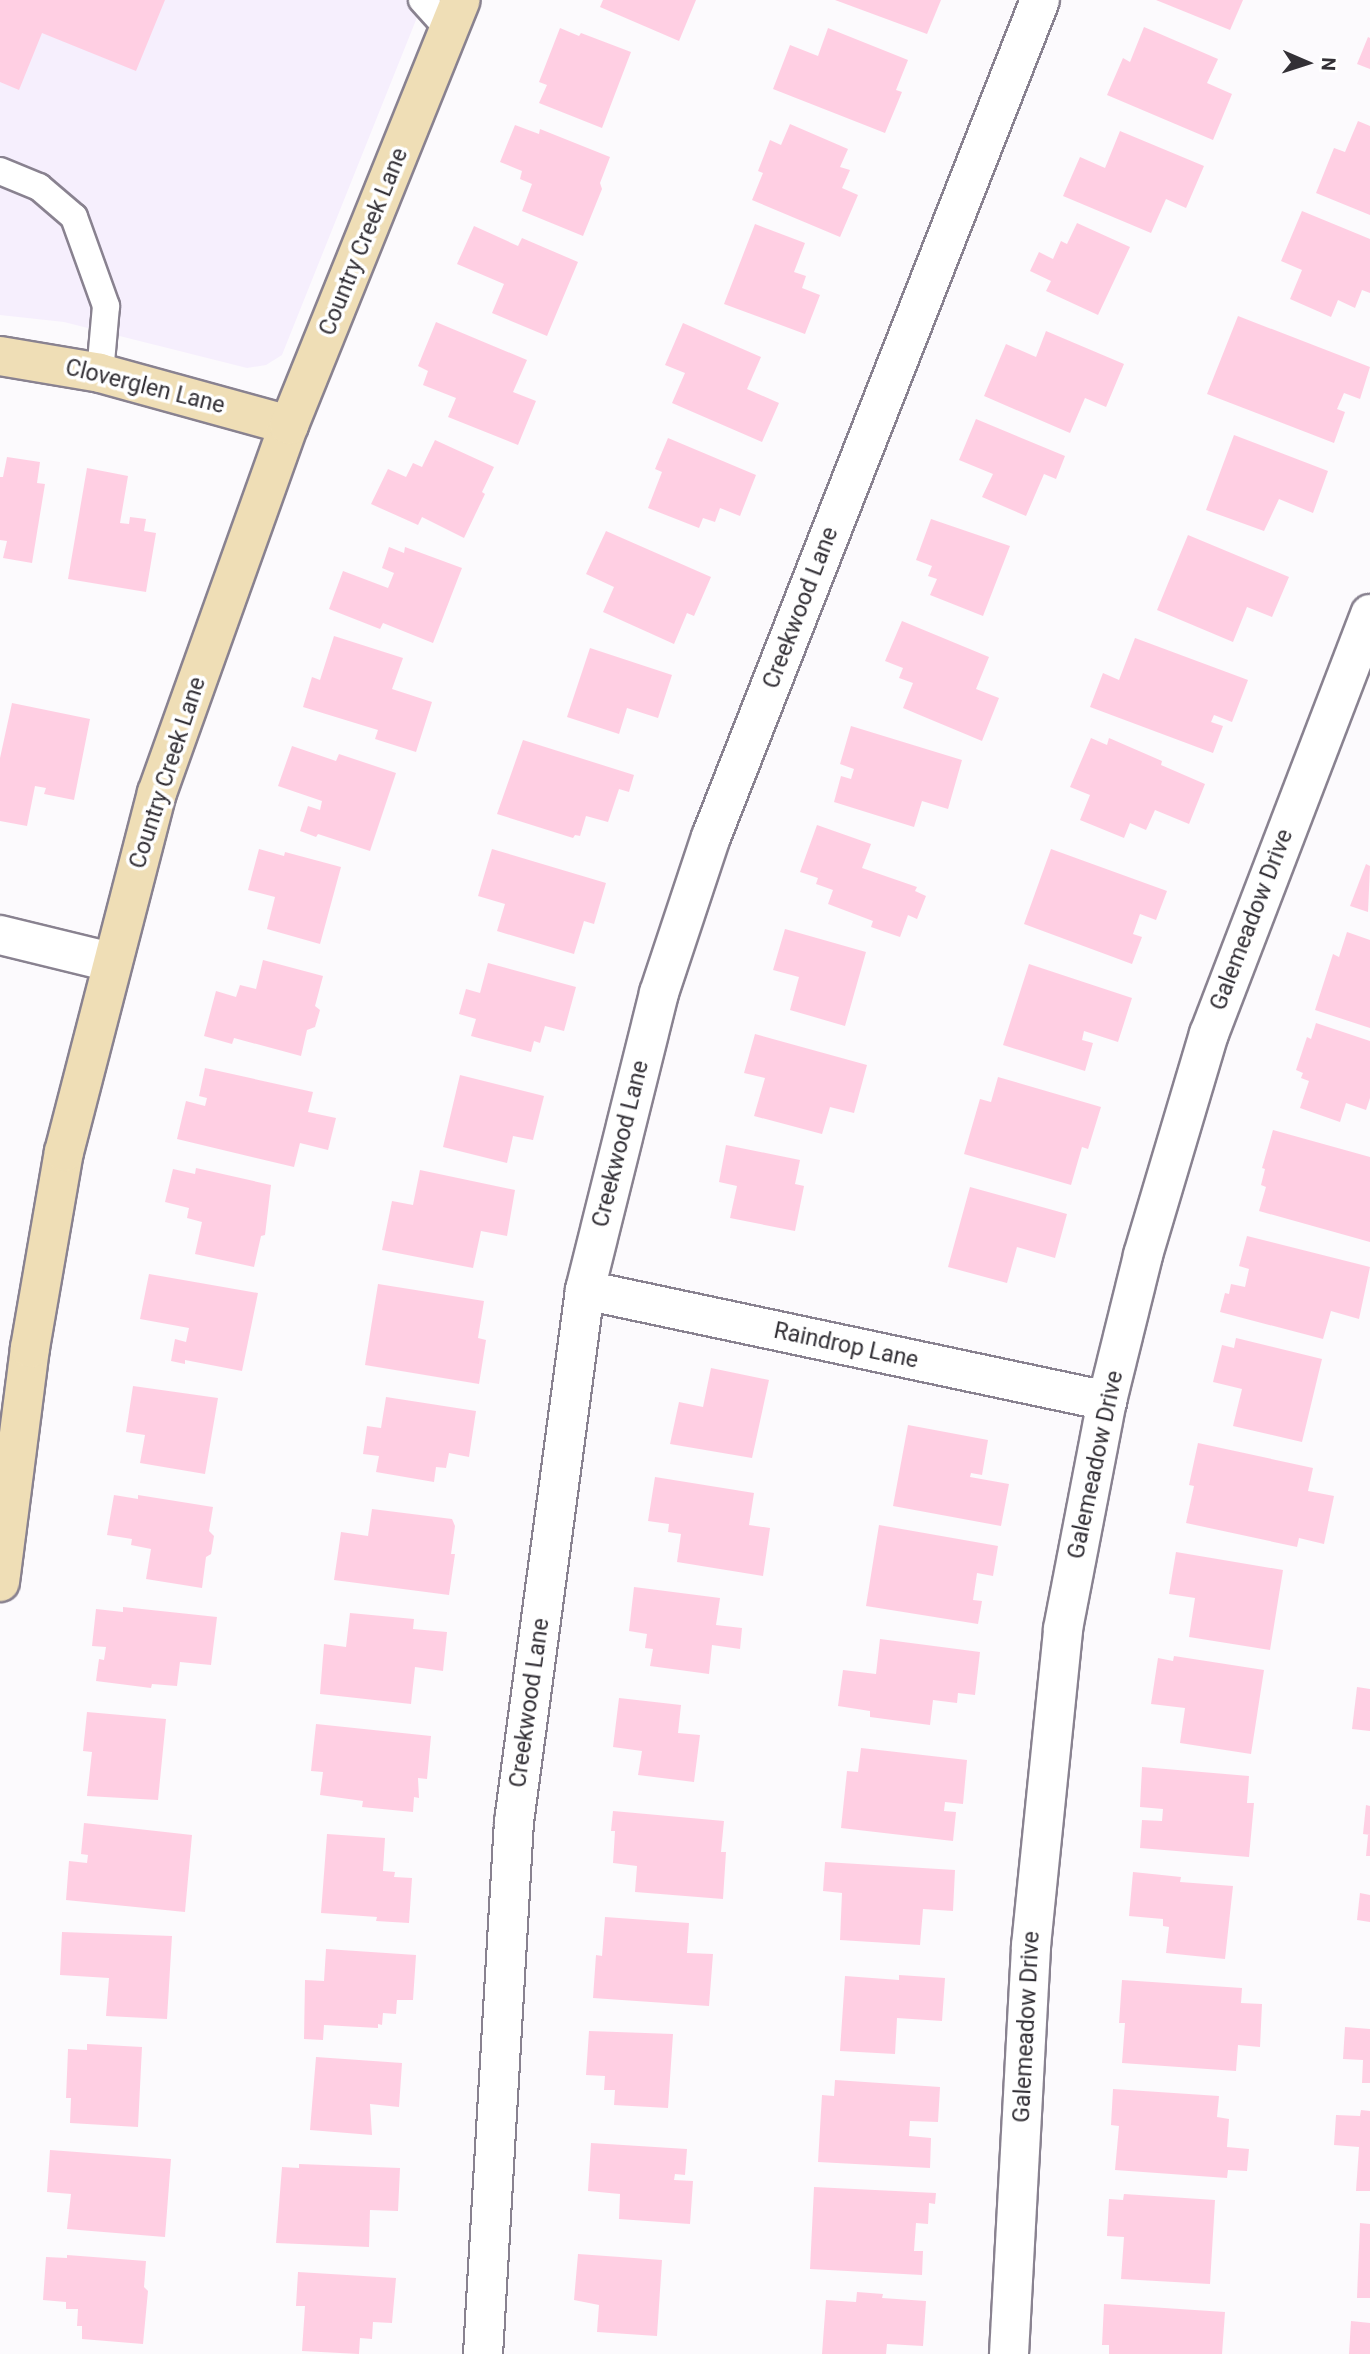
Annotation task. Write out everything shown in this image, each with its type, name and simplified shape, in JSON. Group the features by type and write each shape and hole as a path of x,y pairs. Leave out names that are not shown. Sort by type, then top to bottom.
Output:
{"street":[{"name":"Creekwood Lane","path":"483,2354 514,1822 585,1290 659,993 711,837 1040,0"},
{"name":"Country Creek Lane","path":"0,1582 30,1348 64,1152 111,962 157,793 289,425 455,15"},
{"name":"Cloverglen Lane","path":"0,356 100,373 289,425"},
{"name":"Galemeadow Drive","path":"1009,2354 1031,1946 1063,1629 1107,1401 1143,1255 1209,1034 1370,614"},
{"path":"0,935 111,962"},
{"name":"Raindrop Lane","path":"585,1290 1107,1401"}],"lane":[{"path":"422,0 455,15"},
{"path":"0,171 39,187 74,217 106,306 100,373"}],"shaded area":[{"path":"0,0 424,0 282,355 266,365 247,368 64,322 0,315"}],"building":[{"path":"0,0 165,0 136,71 42,33 19,90 0,82"},
{"path":"603,0 696,0 679,41 600,7"},
{"path":"835,0 941,0 927,34"},
{"path":"1156,0 1243,0 1230,30"},
{"path":"1144,27 1218,59 1207,83 1232,94 1213,140 1107,95 1123,58 1130,62"},
{"path":"560,28 631,52 602,128 539,103 547,85 539,82"},
{"path":"828,28 908,60 896,90 902,92 885,133 773,89 790,45 818,56"},
{"path":"1368,37 1370,38 1370,69 1357,64"},
{"path":"1358,121 1370,126 1370,215 1316,193 1334,148 1345,152"},
{"path":"790,124 848,149 840,167 850,170 842,188 858,195 840,237 752,200 763,173 758,171 770,140 781,145"},
{"path":"515,125 539,134 540,129 610,157 600,183 602,189 583,236 522,211 532,184 520,179 522,171 500,162"},
{"path":"1120,131 1204,166 1186,208 1166,199 1151,233 1063,196 1080,157 1105,168"},
{"path":"1302,211 1370,239 1370,293 1362,290 1355,308 1338,300 1331,317 1290,299 1302,270 1281,261"},
{"path":"1077,223 1130,247 1098,315 1046,291 1051,281 1030,271 1039,252 1053,259 1061,241 1067,244"},
{"path":"755,224 805,243 794,272 806,276 802,288 820,295 805,334 724,304"},
{"path":"474,226 518,246 522,238 578,262 547,336 492,313 504,284 457,264"},
{"path":"1238,316 1370,367 1360,399 1344,393 1337,409 1345,412 1334,443 1207,394"},
{"path":"436,322 527,360 513,392 536,401 518,445 448,417 456,398 423,385 428,371 418,366"},
{"path":"683,323 761,357 747,389 779,403 762,442 672,403 685,373 665,365"},
{"path":"1046,331 1124,364 1106,407 1085,398 1070,433 984,396 1006,344 1036,357"},
{"path":"976,419 1065,456 1056,479 1044,474 1026,516 982,497 993,474 959,460"},
{"path":"1234,435 1328,471 1313,513 1279,499 1264,531 1206,510"},
{"path":"668,438 756,475 740,516 720,508 715,522 703,518 699,528 648,508 662,472 655,469"},
{"path":"435,440 494,467 482,492 485,494 464,538 422,517 418,525 371,504 388,469 406,477 413,463 422,467"},
{"path":"7,457 40,462 37,483 45,484 32,563 3,558 7,541 0,540 0,477 3,477"},
{"path":"87,468 128,476 120,523 129,524 130,517 146,519 144,531 156,533 146,592 68,579"},
{"path":"931,519 1010,546 983,616 930,595 937,579 928,576 932,566 916,560"},
{"path":"606,531 711,577 694,616 687,613 674,644 603,612 614,587 586,574"},
{"path":"1188,535 1289,577 1272,617 1247,607 1233,642 1157,610"},
{"path":"389,547 404,553 405,547 462,568 433,643 383,623 380,629 329,609 343,571 388,588 394,573 382,568"},
{"path":"902,621 989,657 976,689 999,698 982,741 903,708 913,683 899,678 903,668 885,661"},
{"path":"334,636 403,658 392,689 432,702 416,752 375,739 378,730 303,707 312,677 320,680"},
{"path":"1135,638 1248,680 1232,722 1214,715 1211,722 1223,726 1213,753 1090,707 1103,673 1119,680"},
{"path":"590,648 672,675 658,718 627,708 619,734 567,717"},
{"path":"12,703 90,719 74,800 44,794 46,788 35,786 27,826 0,821 0,758"},
{"path":"851,726 962,760 948,809 922,801 914,827 834,802 841,776 851,779 854,769 840,764"},
{"path":"1091,738 1107,745 1109,738 1162,761 1161,765 1205,784 1189,824 1155,810 1146,830 1130,823 1124,838 1080,820 1090,795 1070,787"},
{"path":"523,740 634,775 629,792 619,789 608,822 586,816 580,836 575,835 573,838 497,814"},
{"path":"292,746 336,761 339,754 396,773 370,851 300,831 308,806 320,810 322,801 278,786"},
{"path":"817,825 871,844 862,868 917,887 915,891 926,896 917,919 908,915 900,937 871,927 873,921 828,904 833,890 816,884 818,878 800,872"},
{"path":"259,849 284,856 285,852 341,867 320,944 267,929 275,897 248,890"},
{"path":"492,849 606,883 594,924 584,921 574,954 497,931 505,904 478,896"},
{"path":"1051,849 1167,891 1156,920 1140,914 1133,934 1142,937 1132,964 1024,924"},
{"path":"1366,864 1370,866 1368,912 1350,906"},
{"path":"785,929 866,952 845,1026 790,1010 799,977 773,970"},
{"path":"1347,932 1370,940 1370,1028 1315,1010 1333,954 1339,957"},
{"path":"263,960 323,976 315,1006 320,1010 315,1027 307,1030 301,1056 234,1038 232,1044 204,1036 216,991 236,997 240,985 256,989"},
{"path":"488,963 576,987 564,1031 545,1026 540,1043 534,1041 531,1052 471,1036 476,1019 459,1014 466,989 480,993"},
{"path":"1029,964 1132,998 1118,1042 1084,1031 1082,1040 1093,1043 1085,1071 1003,1045"},
{"path":"1316,1023 1370,1041 1370,1098 1366,1110 1346,1103 1340,1122 1300,1108 1309,1081 1301,1078 1303,1073 1296,1070 1307,1037 1311,1039"},
{"path":"755,1034 867,1065 854,1113 830,1107 822,1134 754,1116 765,1078 744,1073"},
{"path":"205,1068 313,1092 308,1112 336,1118 328,1150 300,1143 294,1167 177,1139 186,1101 205,1106 207,1098 199,1096"},
{"path":"460,1075 544,1096 533,1140 513,1136 507,1163 443,1147"},
{"path":"998,1077 1101,1107 1088,1149 1082,1147 1071,1185 964,1154 980,1099 991,1102"},
{"path":"1273,1130 1370,1157 1370,1242 1259,1211 1266,1187 1261,1185 1265,1169 1262,1168"},
{"path":"726,1145 800,1160 795,1184 804,1186 795,1231 730,1218 737,1186 719,1182"},
{"path":"196,1168 271,1185 265,1235 261,1236 254,1267 195,1254 202,1222 187,1218 189,1208 165,1202 173,1169 195,1174"},
{"path":"420,1170 515,1190 507,1236 481,1231 473,1268 382,1250 392,1201 413,1205"},
{"path":"970,1187 1067,1214 1055,1258 1017,1247 1007,1283 948,1267"},
{"path":"1247,1236 1370,1267 1359,1319 1331,1311 1323,1339 1220,1312 1225,1293 1229,1294 1231,1284 1245,1287 1249,1269 1239,1266"},
{"path":"149,1274 258,1293 242,1371 185,1360 185,1364 171,1361 175,1339 186,1342 189,1328 140,1319"},
{"path":"378,1284 484,1301 478,1338 486,1340 479,1384 365,1365"},
{"path":"1236,1338 1322,1359 1302,1442 1233,1426 1242,1389 1213,1382 1222,1345 1234,1348"},
{"path":"711,1368 769,1380 752,1458 670,1444 679,1402 703,1407"},
{"path":"133,1386 218,1398 205,1474 140,1463 145,1435 126,1432"},
{"path":"386,1397 476,1411 469,1457 449,1453 446,1468 436,1467 434,1482 376,1472 379,1456 363,1454 367,1426 381,1428"},
{"path":"908,1425 988,1440 982,1475 971,1473 970,1477 1009,1484 1001,1526 893,1506"},
{"path":"1198,1443 1313,1468 1308,1491 1334,1496 1324,1544 1299,1538 1297,1547 1186,1523 1194,1486 1189,1485"},
{"path":"655,1477 754,1493 749,1525 770,1528 763,1576 677,1562 681,1534 668,1532 669,1524 648,1521"},
{"path":"114,1495 138,1499 138,1495 213,1507 209,1531 214,1536 211,1554 206,1557 202,1588 146,1579 151,1549 131,1545 132,1539 107,1535"},
{"path":"372,1509 452,1519 455,1526 451,1554 455,1554 449,1595 334,1580 341,1532 368,1536"},
{"path":"879,1525 998,1546 993,1576 977,1573 973,1600 982,1601 978,1624 866,1606"},
{"path":"1176,1552 1283,1570 1270,1650 1189,1637 1195,1598 1169,1594"},
{"path":"634,1587 720,1598 716,1625 742,1628 740,1649 712,1645 709,1674 650,1666 653,1649 645,1648 647,1634 629,1631"},
{"path":"123,1607 217,1617 211,1665 180,1662 177,1686 152,1684 151,1688 96,1681 99,1659 104,1660 106,1647 92,1646 96,1609 123,1612"},
{"path":"350,1613 414,1619 413,1629 447,1632 443,1671 415,1667 411,1704 320,1694 324,1644 346,1647"},
{"path":"880,1639 980,1652 975,1695 958,1693 957,1703 933,1700 930,1725 870,1717 870,1711 838,1706 843,1670 876,1674"},
{"path":"1174,1656 1264,1670 1251,1754 1180,1743 1185,1708 1151,1704 1158,1658 1173,1661"},
{"path":"1357,1687 1370,1689 1370,1731 1352,1729"},
{"path":"619,1698 681,1705 678,1733 700,1735 694,1782 638,1775 642,1751 613,1747"},
{"path":"87,1712 166,1719 158,1800 87,1796 92,1752 83,1751"},
{"path":"316,1724 431,1736 427,1779 418,1778 419,1798 414,1797 413,1812 362,1807 363,1801 320,1795 323,1772 311,1771"},
{"path":"861,1748 967,1760 963,1804 945,1802 944,1811 956,1812 953,1841 841,1828 847,1771 858,1772"},
{"path":"1142,1767 1249,1776 1247,1803 1254,1803 1249,1857 1140,1848 1142,1820 1162,1821 1163,1809 1140,1807"},
{"path":"1366,1805 1370,1806 1370,1835 1363,1834"},
{"path":"613,1811 724,1821 721,1852 726,1852 723,1899 635,1892 637,1866 613,1863"},
{"path":"84,1823 192,1835 185,1912 66,1900 69,1861 87,1863 88,1855 81,1854"},
{"path":"327,1834 385,1838 383,1871 395,1872 394,1877 412,1878 409,1923 376,1921 377,1917 321,1913"},
{"path":"1368,1835 1370,1856 1366,1856"},
{"path":"825,1862 955,1870 953,1911 923,1909 920,1945 840,1940 842,1893 823,1891"},
{"path":"1133,1872 1181,1877 1180,1882 1233,1886 1225,1959 1166,1953 1169,1927 1163,1926 1163,1919 1129,1916"},
{"path":"1360,1893 1370,1895 1370,1922 1357,1920"},
{"path":"605,1917 689,1923 687,1953 713,1954 709,2006 593,1998 596,1955 602,1956"},
{"path":"62,1932 172,1936 167,2019 106,2016 109,1978 60,1975"},
{"path":"326,1949 416,1955 413,2000 397,2000 396,2014 383,2013 382,2025 378,2024 378,2028 324,2025 323,2040 304,2039 305,1980 324,1981"},
{"path":"899,1975 945,1978 942,2021 897,2018 895,2054 840,2051 845,1976 899,1980"},
{"path":"1122,1980 1242,1988 1241,2003 1262,2004 1260,2047 1238,2045 1236,2071 1122,2063 1125,2023 1119,2023"},
{"path":"1345,2027 1370,2029 1370,2083 1362,2083 1363,2060 1343,2059"},
{"path":"589,2031 673,2034 668,2108 614,2105 615,2090 604,2090 605,2076 586,2075"},
{"path":"87,2044 142,2047 138,2127 70,2123 71,2098 66,2098 68,2049 87,2050"},
{"path":"316,2057 402,2063 399,2107 370,2104 372,2135 310,2130"},
{"path":"835,2080 940,2087 938,2122 910,2121 909,2136 931,2138 930,2168 818,2162 822,2095 834,2096"},
{"path":"1113,2089 1219,2096 1217,2117 1229,2119 1227,2147 1249,2149 1247,2171 1228,2170 1227,2178 1115,2170 1119,2126 1111,2125"},
{"path":"1361,2110 1370,2111 1370,2191 1356,2191 1359,2147 1334,2145 1336,2115 1360,2116"},
{"path":"591,2143 687,2149 685,2175 675,2174 674,2180 693,2181 690,2224 619,2219 620,2194 588,2191"},
{"path":"50,2150 171,2159 165,2237 67,2229 71,2194 47,2192"},
{"path":"299,2164 400,2168 398,2211 370,2210 369,2247 276,2243 282,2167 299,2168"},
{"path":"814,2187 936,2193 935,2204 929,2203 928,2224 916,2223 914,2251 923,2251 922,2275 810,2269"},
{"path":"1124,2194 1215,2200 1210,2284 1121,2279 1124,2237 1107,2236 1109,2199 1123,2200"},
{"path":"1360,2223 1370,2224 1370,2298 1357,2298"},
{"path":"578,2254 662,2260 657,2336 597,2332 599,2305 574,2300"},
{"path":"67,2255 146,2261 144,2287 148,2291 143,2344 82,2339 82,2326 77,2326 78,2309 66,2309 66,2302 43,2300 46,2257 67,2258"},
{"path":"298,2272 396,2278 392,2323 373,2322 372,2339 360,2338 359,2354 302,2351 305,2306 296,2306"},
{"path":"857,2292 883,2294 882,2298 926,2301 923,2346 887,2344 886,2354 822,2354 826,2300 856,2302"},
{"path":"1104,2304 1225,2312 1222,2354 1109,2354 1109,2345 1102,2345"},
{"path":"1351,2321 1370,2323 1370,2354 1349,2354"}]}
